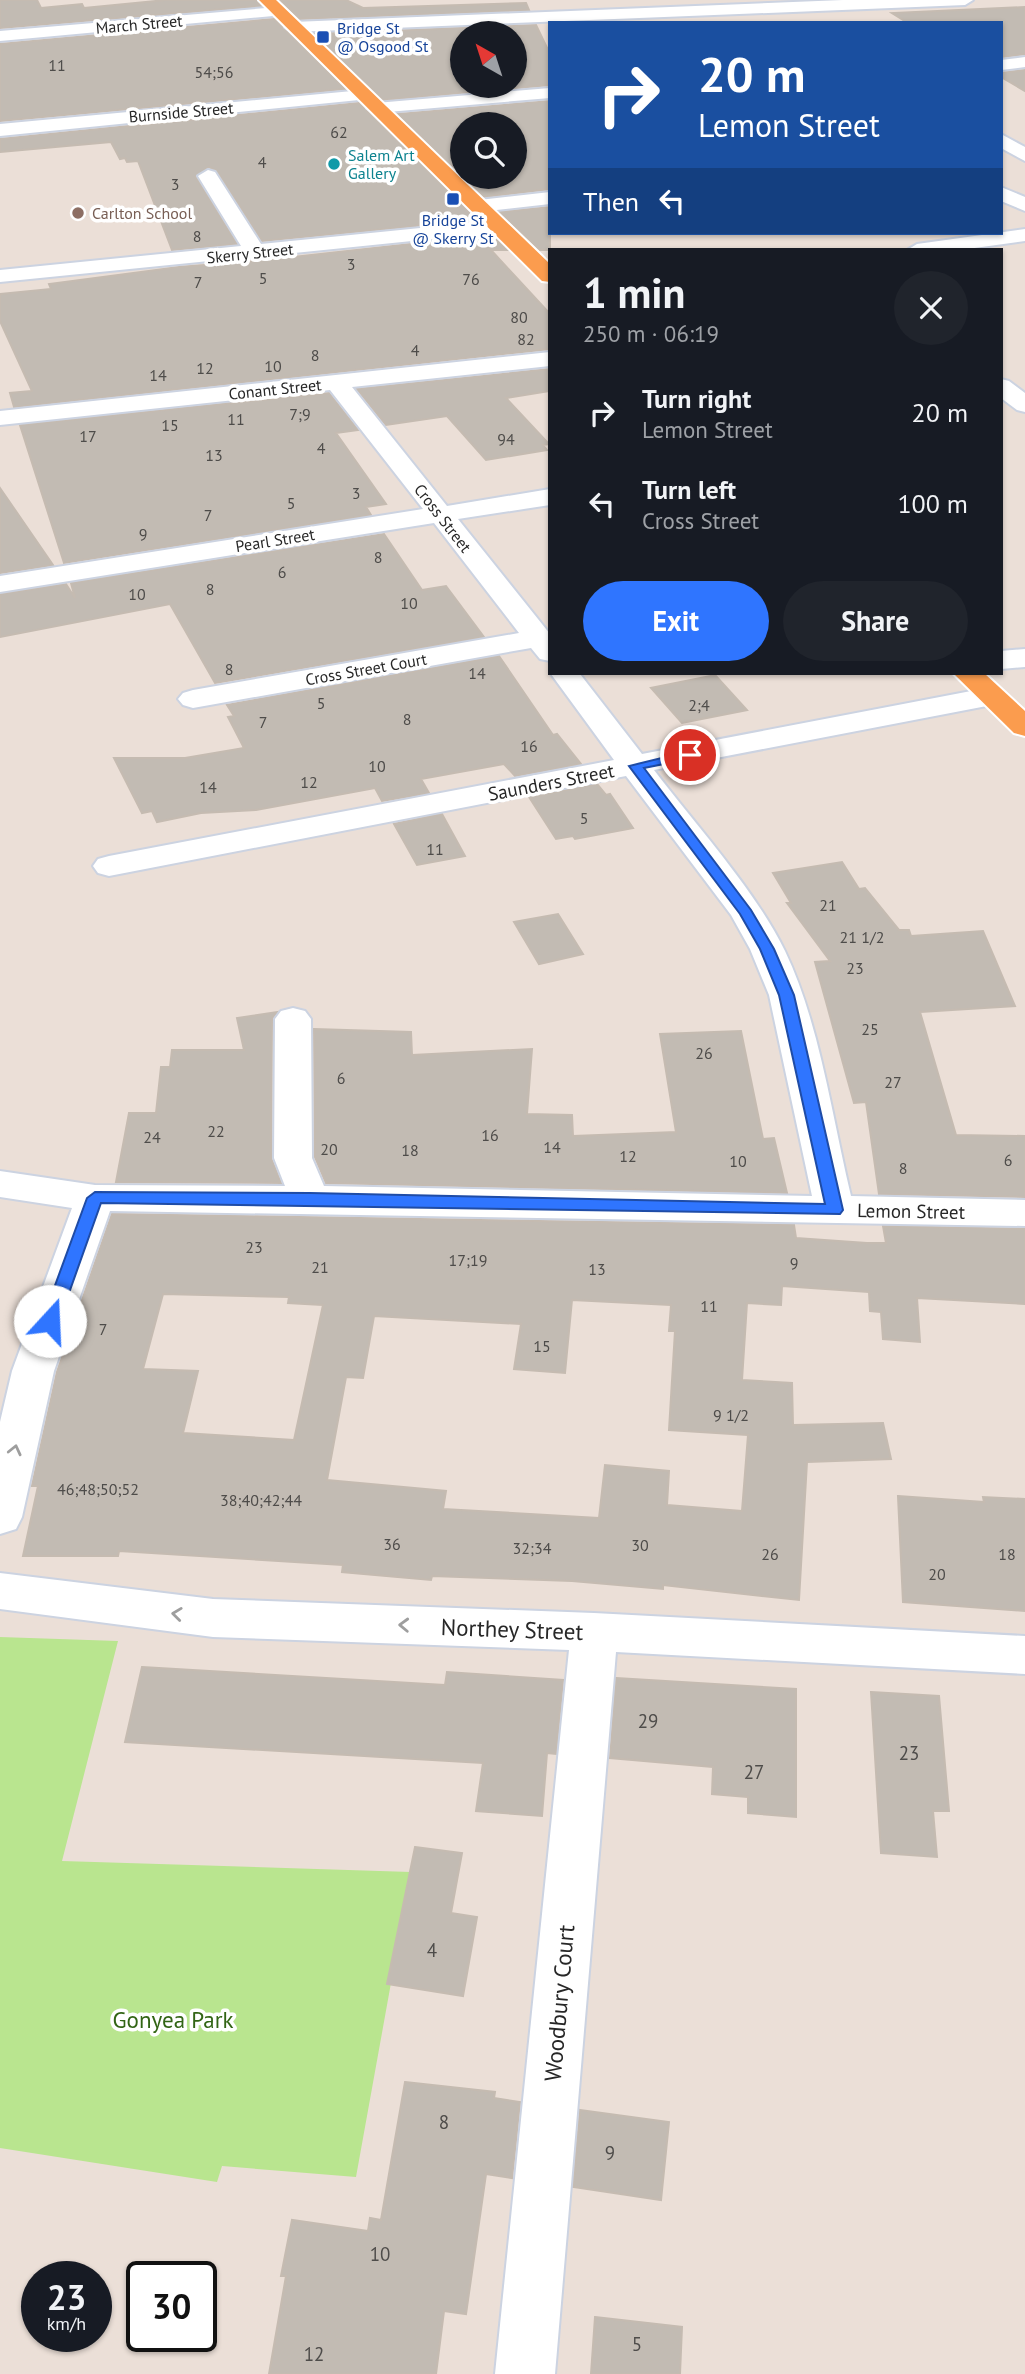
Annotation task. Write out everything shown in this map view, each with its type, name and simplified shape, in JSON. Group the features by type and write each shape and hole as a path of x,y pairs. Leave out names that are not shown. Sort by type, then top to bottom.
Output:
{"highway":[{"path":"273,6 548,274"},
{"path":"969,675 1025,727"}],"street":[{"path":"293,27 797,4 965,0"},
{"path":"797,4 818,21"},
{"name":"March Street","path":"0,36 273,6"},
{"path":"1003,65 1025,62"},
{"name":"Burnside Street","path":"0,130 370,102 548,93"},
{"path":"208,176 256,253"},
{"path":"1003,195 1025,205"},
{"path":"479,206 548,198"},
{"name":"Skerry Street","path":"0,276 256,253 499,226"},
{"path":"931,248 1025,235"},
{"name":"Conant Street","path":"0,418 548,359"},
{"path":"1003,379 1025,375"},
{"name":"Cross Street","path":"337,382 544,646"},
{"path":"1003,388 1025,405"},
{"name":"Pearl Street","path":"0,584 548,497"},
{"name":"Cross Street Court","path":"193,699 544,646"},
{"path":"1003,660 1025,657"},
{"path":"566,675 746,913 767,949 786,995 835,1210"},
{"name":"Saunders Street","path":"109,866 992,696"},
{"path":"293,1019 293,1158 310,1199"},
{"name":"Lemon Street","path":"0,1184 95,1198 310,1199 1025,1213"},
{"path":"0,1517 33,1371 95,1198"},
{"name":"Northey Street","path":"0,1591 213,1618 594,1632 1025,1655"},
{"name":"Woodbury Court","path":"525,2374 594,1632"}],"green space":[{"name":"Gonyea Park","path":"0,1637 118,1641 62,1861 411,1872 356,2177 222,2166 217,2182 0,2148"}],"building":[{"path":"0,0 37,0 41,8 82,4 84,8 166,0 256,0 261,6 0,28"},
{"path":"280,0 346,0 363,8 526,3 529,10 300,19"},
{"path":"1025,7 1025,54 1003,57 1003,21 905,21 892,13"},
{"path":"274,19 345,89 0,121 0,44"},
{"path":"527,25 536,25 548,50 548,85 527,87"},
{"path":"450,29 450,94 383,100 315,34"},
{"path":"1025,70 1025,91 1003,78 1003,73"},
{"path":"548,101 548,189 484,197 476,189 527,189 527,112 450,112 450,164 398,114"},
{"path":"359,103 477,220 262,241 217,171 209,167 196,177 237,244 172,250 138,161 127,162 125,158 120,159 111,142 0,152 0,139"},
{"path":"548,207 550,248 540,250 500,212"},
{"path":"492,235 507,250 491,250 548,312 548,349 14,407 10,393 32,391 0,321 0,294 51,289 49,284 179,267"},
{"path":"548,369 548,391 506,398 548,443 543,445 547,450 486,460 447,416 386,425 357,389"},
{"path":"329,393 358,430 336,433 386,504 366,507 371,515 64,563 20,425"},
{"path":"0,488 53,565 0,573"},
{"path":"384,534 422,590 446,586 484,637 215,683 170,604 0,637 0,594 66,584 75,598 71,583"},
{"path":"499,656 553,735 557,734 581,764 515,776 504,764 421,779 429,793 382,801 375,788 256,810 201,813 157,822 152,811 142,813 114,758 185,758 244,748 228,717 234,716 227,705"},
{"path":"715,675 747,710 682,723 651,688"},
{"path":"597,784 606,795 610,794 633,828 575,839 573,836 556,839 529,797"},
{"path":"442,814 465,856 417,865 394,824"},
{"path":"842,862 859,889 865,888 899,930 909,930 911,936 983,931 1015,1006 920,1012 956,1135 1025,1136 1025,1197 879,1194 866,1102 854,1103 815,962 830,961 787,903 791,903 773,873"},
{"path":"558,914 583,954 539,964 514,922"},
{"path":"277,1012 272,1019 271,1158 281,1183 116,1182 129,1113 156,1113 161,1067 170,1067 172,1050 244,1050 237,1018"},
{"path":"314,1029 411,1032 412,1055 532,1049 527,1114 572,1115 573,1136 676,1132 660,1034 741,1031 763,1139 774,1138 787,1193 326,1183 315,1157"},
{"path":"112,1214 794,1225 796,1238 867,1243 886,1243 883,1226 1025,1229 1025,1304 917,1298 920,1342 883,1339 881,1312 870,1311 869,1292 782,1286 781,1305 747,1303 742,1380 792,1383 793,1425 883,1423 891,1459 807,1462 799,1600 663,1585 663,1589 572,1581 432,1576 431,1580 342,1572 343,1565 119,1551 118,1556 23,1556 38,1486 32,1486 57,1372","holes":["163,1294 289,1297 288,1303 323,1305 294,1440 183,1433 198,1371 143,1369","572,1300 671,1305 669,1331 675,1331 669,1430 748,1435 742,1511 667,1505 669,1471 605,1465 599,1518 443,1509 446,1491 327,1480 346,1377 363,1378 374,1316 521,1324 514,1369 565,1373"]},
{"path":"898,1496 984,1502 983,1497 1025,1499 1025,1611 903,1602"},
{"path":"142,1667 445,1685 447,1672 563,1680 556,1754 547,1753 542,1816 476,1811 483,1763 125,1742"},
{"path":"616,1678 796,1689 796,1817 748,1813 748,1797 712,1794 713,1767 610,1758"},
{"path":"871,1692 939,1696 949,1811 933,1811 937,1857 881,1853"},
{"path":"415,1847 462,1853 451,1913 477,1917 463,1996 387,1984"},
{"path":"405,2082 495,2092 494,2098 520,2102 512,2178 486,2174 466,2314 444,2311 436,2374 269,2374 286,2276 281,2276 292,2220 368,2231 370,2218 381,2220"},
{"path":"580,2110 669,2122 661,2200 573,2187"},
{"path":"595,2317 682,2327 680,2374 591,2374"}],"place":[{"name":"Bridge St @ Osgood St","path":"323,37"},
{"name":"Salem Art Gallery","path":"334,164"},
{"name":"Bridge St @ Skerry St","path":"453,199"},
{"name":"Carlton School","path":"78,213"}],"route":[{"path":"50,1321 95,1198 310,1199 835,1210 786,995 767,949 746,913 636,766 690,755"}]}
